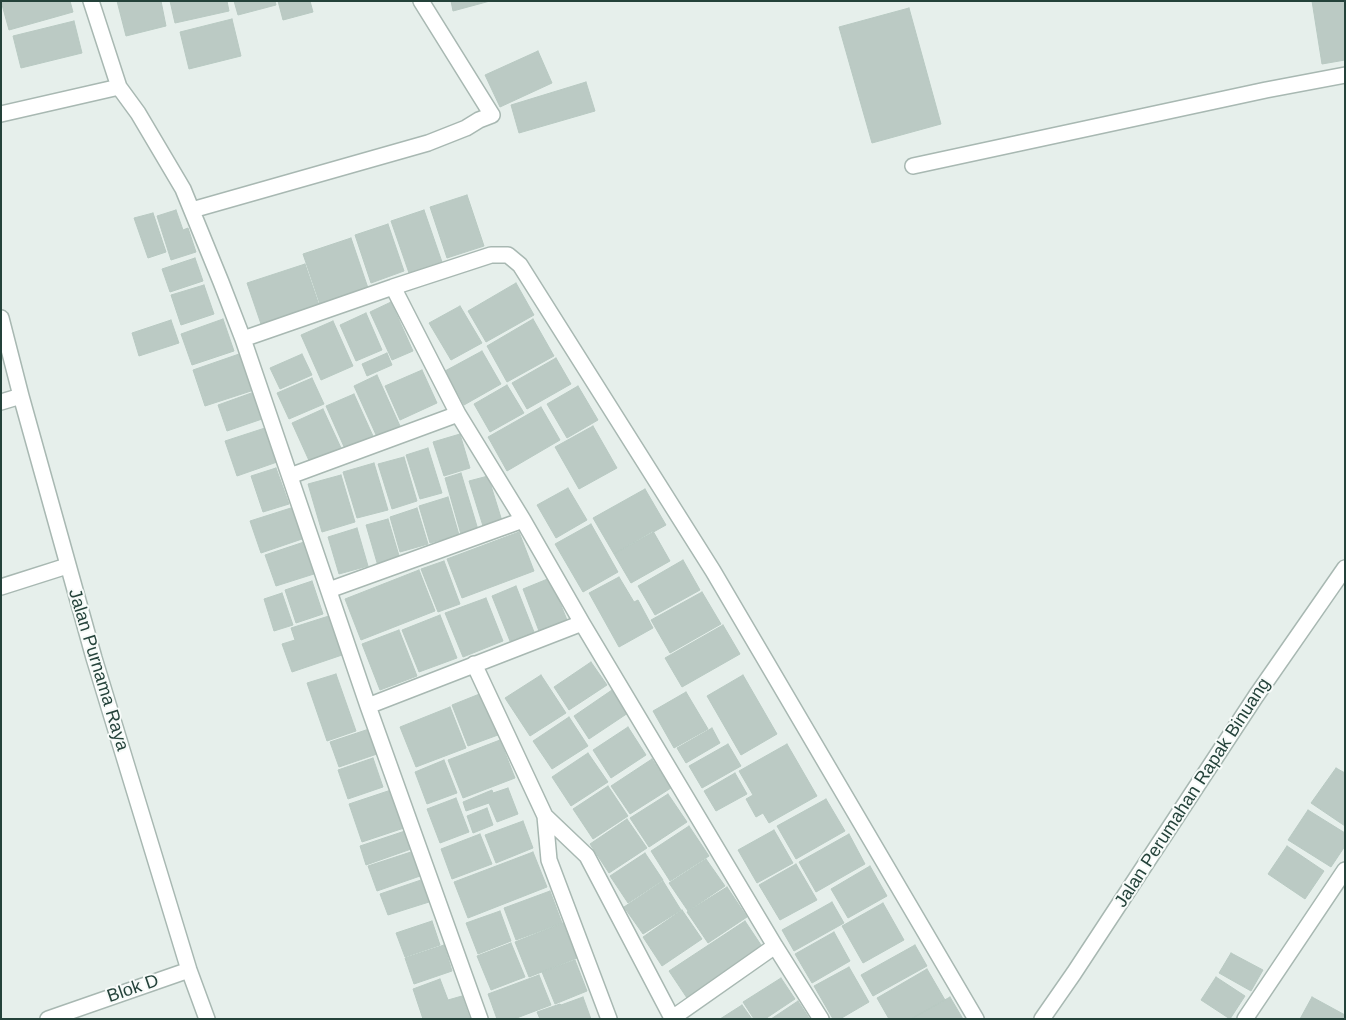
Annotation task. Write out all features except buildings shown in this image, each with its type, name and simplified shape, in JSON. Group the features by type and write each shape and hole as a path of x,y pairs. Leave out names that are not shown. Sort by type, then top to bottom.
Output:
{"street":[{"path":"92,1 119,87 138,113 183,189 222,282 368,706 480,1019"},
{"path":"192,210 428,143 492,115 421,1"},
{"path":"912,166 1256,92 1345,75"},
{"path":"1,114 119,87"},
{"path":"243,339 393,287 491,256 508,256 520,265 713,571 976,1019"},
{"path":"393,287 458,414 524,520 582,623 820,1019"},
{"name":"Jalan Purnama Raya","path":"1,318 67,566 94,658 190,970 207,1019"},
{"path":"1,402 21,396"},
{"path":"290,476 458,414"},
{"path":"329,590 524,520"},
{"path":"1,587 67,566"},
{"name":"Jalan Perumahan Rapak Binuang","path":"1042,1019 1256,696 1345,568"},
{"path":"368,706 582,623"},
{"path":"474,664 545,816 549,860 609,1019"},
{"path":"545,816 586,856 672,1018 775,946"},
{"path":"1245,1019 1345,870"},
{"name":"Blok D","path":"48,1019 190,970"}]}
